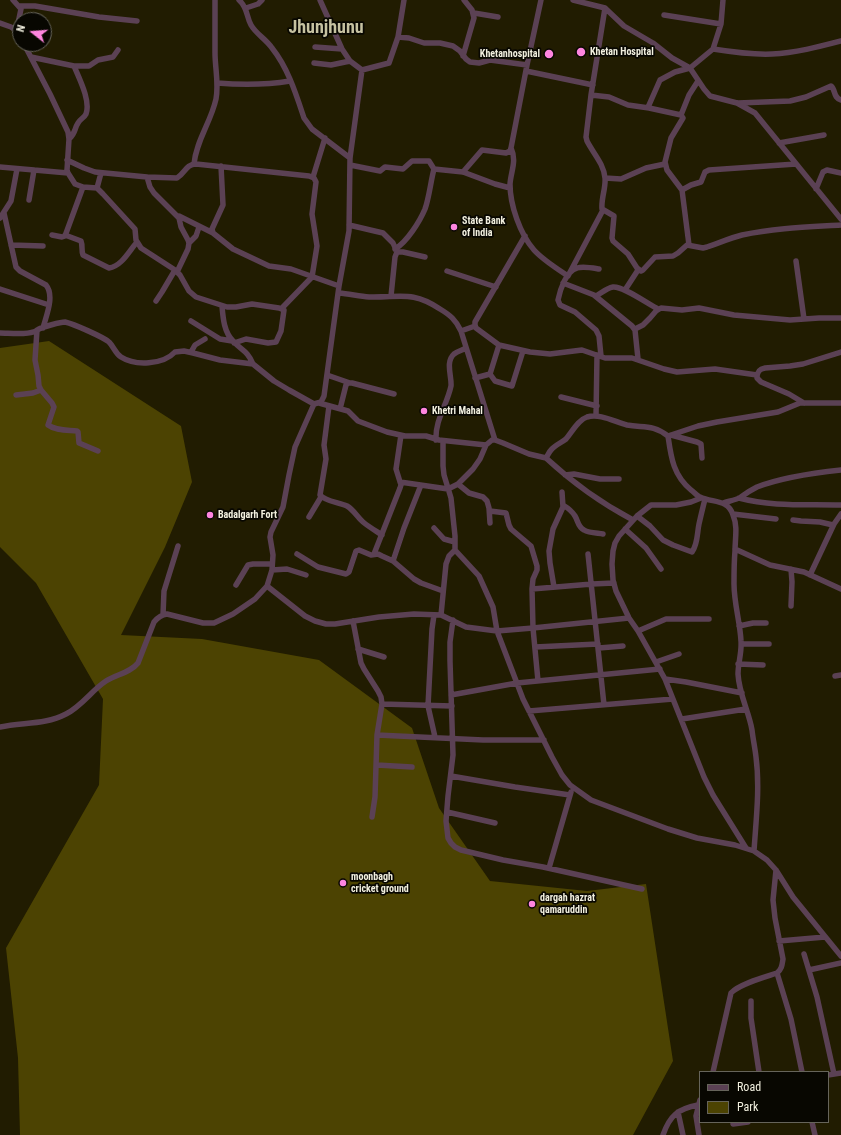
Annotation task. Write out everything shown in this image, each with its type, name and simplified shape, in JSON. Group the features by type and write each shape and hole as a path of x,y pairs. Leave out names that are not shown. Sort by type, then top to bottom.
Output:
{"street":[{"path":"13,0 20,7 21,12"},
{"path":"194,164 196,149 213,108 216,95 215,0"},
{"path":"239,0 246,8 251,25 272,47 294,87 304,118 312,128 350,158"},
{"path":"246,8 258,4 262,0"},
{"path":"320,0 342,49 350,61 362,70"},
{"path":"362,70 389,63 398,37 404,0"},
{"path":"464,0 474,13 498,17"},
{"path":"463,172 482,150 506,153 510,151 540,0"},
{"path":"573,0 605,8 624,26 653,43 672,58 690,68 710,96 737,103 755,113 841,219"},
{"path":"649,108 660,80 675,72 690,68 713,49 720,24 723,0"},
{"path":"19,6 35,6 99,17 137,21"},
{"path":"568,276 603,210 602,206 605,178 602,167 589,146 586,137 605,8"},
{"path":"463,56 473,22 474,13"},
{"path":"664,15 720,24"},
{"path":"0,23 12,28"},
{"path":"398,37 409,38 424,43 440,43 453,46 460,51 466,60 473,63 490,60 527,65"},
{"path":"713,49 738,53 772,54 813,49 841,42"},
{"path":"316,47 342,49"},
{"path":"30,57 74,66 91,65 98,60 113,57 118,50"},
{"path":"28,52 68,132 67,167 68,173 75,184 83,187 97,188 135,229 137,242 145,251 176,271 193,295 222,306 236,307 252,304 282,308"},
{"path":"314,63 331,65 350,61"},
{"path":"69,139 74,134 78,122 85,115 87,107 87,100 83,86 74,66"},
{"path":"0,727 39,723 67,714 78,706 102,683 114,676 129,671 138,663 154,622 163,614 204,623 214,623 233,614 255,599 267,586 272,567 273,555 270,537 271,532 283,507 288,475 296,447 316,403 323,400 324,396 349,225 350,158 362,70"},
{"path":"526,71 593,85"},
{"path":"217,83 271,84 290,81"},
{"path":"689,245 682,190 667,170 665,159 671,138 683,118 681,115 689,95 698,81"},
{"path":"737,103 790,101 806,97 831,86 833,87 836,97 841,100"},
{"path":"591,95 609,97 628,104 681,115"},
{"path":"779,143 824,135"},
{"path":"282,308 312,277 317,246 312,214 316,182 313,177 325,138"},
{"path":"511,148 514,157 510,188 516,216 525,236 534,250 568,276"},
{"path":"67,160 90,171 148,177 177,178 187,167 194,164 313,177"},
{"path":"350,165 380,171 385,167 403,169 412,161 429,161 434,169 425,209 414,229 402,245 396,250"},
{"path":"605,178 621,179 646,168 665,164"},
{"path":"682,190 693,184 701,182 705,172 709,170 796,164"},
{"path":"213,233 212,229 222,211 223,205 222,166"},
{"path":"0,167 68,173"},
{"path":"16,169 11,201 2,215 15,264 18,269 46,285 49,289 50,297 40,329 35,360 39,386 54,405 48,426 64,430 77,431 81,444 98,451"},
{"path":"434,169 463,172 510,188"},
{"path":"29,200 34,170"},
{"path":"816,189 822,174 825,171 841,173"},
{"path":"97,188 101,173"},
{"path":"148,177 150,187 154,193 180,218 181,227 189,243 188,250 156,301"},
{"path":"65,235 83,187"},
{"path":"603,210 614,216 612,234 613,241 628,254 638,270"},
{"path":"177,215 213,233 244,255 269,266 291,269 339,290 370,297 391,296 418,298 432,303 452,316 461,331 495,440"},
{"path":"349,225 383,233 393,243 396,250 391,296"},
{"path":"638,270 643,270 655,257 675,255 689,245 707,247 736,237 788,228 841,226"},
{"path":"189,243 196,236 199,227"},
{"path":"52,235 63,237 65,235 81,241 83,255 109,268 120,263 137,242"},
{"path":"475,326 476,320 525,236"},
{"path":"11,245 44,246"},
{"path":"396,250 424,257"},
{"path":"796,261 804,319"},
{"path":"596,416 599,336 596,330 579,316 560,305 558,298 563,283 573,270 577,268 599,269"},
{"path":"625,290 638,270"},
{"path":"447,271 496,288"},
{"path":"563,283 596,296 635,329 638,359"},
{"path":"596,296 612,287 616,287 625,290 658,309 664,308 685,310 699,308 734,315 790,320 841,318"},
{"path":"0,289 48,305"},
{"path":"222,306 226,332 233,342 248,354 253,364 274,381 316,403 349,412 355,419 362,423 387,432 411,437 426,436 436,440 486,445"},
{"path":"191,321 220,339 233,342 246,339 274,343 279,336 284,314 284,310 282,308"},
{"path":"635,329 647,322 658,309"},
{"path":"0,333 33,333 40,329 64,322 110,342 116,353 123,358 137,362 148,363 164,360 171,357 175,352 184,351 220,360 253,364"},
{"path":"461,331 475,326"},
{"path":"475,326 499,345 522,351 550,354 582,350 610,358 625,357 638,359 664,369 677,372 715,369 757,375"},
{"path":"191,352 195,345 205,340"},
{"path":"490,374 499,345"},
{"path":"436,440 437,425 451,386 452,380 450,368 452,357 456,353 466,348"},
{"path":"490,374 495,381 512,386 522,351"},
{"path":"804,403 789,394 758,380 757,375 759,370 803,364 841,352"},
{"path":"327,374 350,383 394,394"},
{"path":"476,378 490,374"},
{"path":"340,409 346,385 350,383"},
{"path":"16,395 33,393 41,390"},
{"path":"561,397 597,406"},
{"path":"669,435 698,426 778,412 800,403 841,403"},
{"path":"322,497 320,493 326,459 324,441 328,406"},
{"path":"546,458 552,448 564,440 581,421 590,416 614,420 627,425 649,426 669,435 697,442 701,444 702,458"},
{"path":"374,554 400,488 400,482 396,469 401,435"},
{"path":"669,435 671,456 675,471 684,484 703,498 723,503 728,506 736,523 737,534 734,586 741,644 738,676 752,728 757,769 757,815 754,851"},
{"path":"400,482 448,489 458,484 477,464 486,445 492,440 495,440 529,454 546,458 595,498 610,507 650,526 663,540 692,552 696,544 703,498"},
{"path":"443,441 443,466 444,475 451,498 455,550 478,576 493,607 497,630 517,683 529,711 562,775 572,787 591,800 696,838 735,845 754,851 767,860 776,870 793,897 841,956"},
{"path":"723,503 739,498 752,490 772,482 841,470"},
{"path":"565,475 574,474 600,479 619,479"},
{"path":"458,484 469,493 485,499 489,504 490,522"},
{"path":"393,561 421,485"},
{"path":"554,587 549,551 553,528 561,514 563,505 562,492"},
{"path":"309,517 322,497"},
{"path":"322,497 347,506 364,523 382,534"},
{"path":"703,498 676,505 651,505 635,518 625,528 615,543 612,564 614,583 616,591 629,618 665,679 704,777 713,795 746,848"},
{"path":"739,498 770,504 841,505"},
{"path":"563,505 574,515 582,529 588,532 603,534"},
{"path":"490,511 506,513 511,529 531,546 538,567 534,576 532,589 538,681"},
{"path":"733,514 776,519"},
{"path":"810,575 834,524 841,514"},
{"path":"793,520 841,524"},
{"path":"434,528 444,539 455,542"},
{"path":"625,528 646,548 661,569"},
{"path":"163,614 164,591 178,546"},
{"path":"735,549 770,565 804,572 841,589"},
{"path":"297,554 318,567 346,574 349,572 356,550 380,555 393,561 420,583 443,591"},
{"path":"441,615 446,564 449,556 455,550"},
{"path":"588,554 604,705"},
{"path":"236,585 248,565 253,564 287,569 306,575"},
{"path":"791,569 791,606"},
{"path":"532,589 614,583"},
{"path":"267,586 305,616 315,622 326,624 414,614 441,615 466,626 497,630 534,628 629,618"},
{"path":"434,615 428,706 435,737"},
{"path":"638,631 666,619 709,619"},
{"path":"453,620 450,642 453,738 451,776 446,812 448,838 451,843 455,847 503,860 549,868 642,889"},
{"path":"353,621 358,649 364,669 378,691 382,704 377,735 376,797 372,817"},
{"path":"739,626 766,623"},
{"path":"741,644 769,644"},
{"path":"535,647 623,646"},
{"path":"358,649 384,657"},
{"path":"656,662 679,654"},
{"path":"738,664 763,665"},
{"path":"451,696 517,683 660,669"},
{"path":"665,679 742,693"},
{"path":"529,711 673,700"},
{"path":"382,704 452,706"},
{"path":"682,719 746,709"},
{"path":"377,735 483,740 544,740"},
{"path":"377,765 412,766"},
{"path":"451,776 570,795"},
{"path":"549,868 572,787"},
{"path":"446,812 495,823"},
{"path":"713,1071 731,993 740,986 780,970 783,959 773,900 776,870"},
{"path":"779,941 825,937"},
{"path":"804,954 817,997 831,1074 841,1073"},
{"path":"809,970 841,963"},
{"path":"777,972 791,1019 802,1071"},
{"path":"751,1001 751,1018 759,1071"},
{"path":"663,1135 670,1120 678,1112 699,1103"},
{"path":"699,1103 696,1116 699,1135"},
{"path":"678,1112 683,1135"},
{"path":"733,1124 740,1123"},
{"path":"812,1123 815,1135"}],"green space":[{"path":"49,341 181,426 192,482 165,547 121,635 202,639 319,660 412,728 439,808 490,881 587,891 646,884 673,1061 633,1135 20,1135 18,1058 6,948 99,785 103,699 36,583 0,547 0,348"}],"place":[{"name":"Khetan Hospital","path":"581,52"},
{"name":"Khetanhospital","path":"549,54"},
{"name":"State Bank of India","path":"454,227"},
{"name":"Khetri Mahal","path":"424,411"},
{"name":"Badalgarh Fort","path":"210,515"},
{"name":"moonbagh cricket ground","path":"343,883"},
{"name":"dargah hazrat qamaruddin","path":"532,904"}],"district":[{"name":"Jhunjhunu","path":"326,28"}]}
